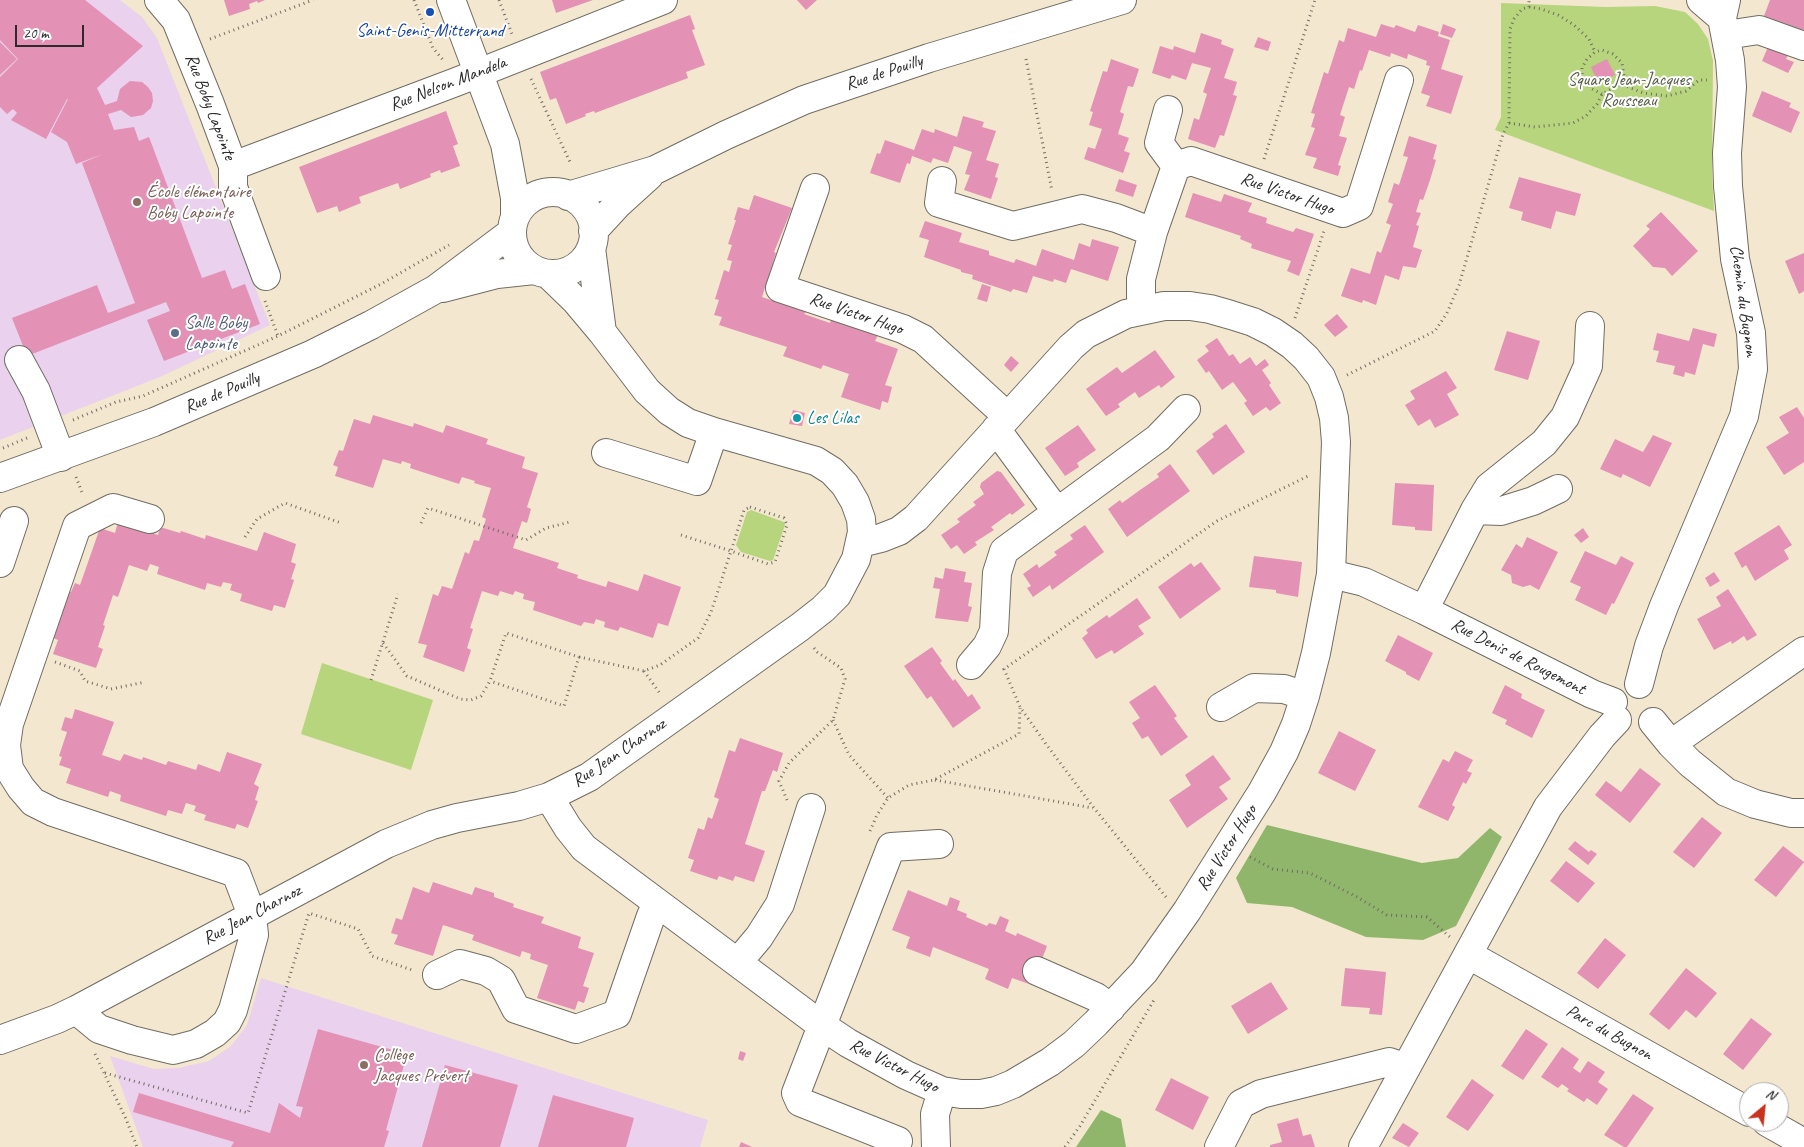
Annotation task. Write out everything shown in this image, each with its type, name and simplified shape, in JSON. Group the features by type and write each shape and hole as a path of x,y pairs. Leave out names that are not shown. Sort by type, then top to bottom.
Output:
{"street":[{"name":"Rue Boby Lapointe","path":"159,0 176,20 210,104 233,166 233,187 266,276"},
{"path":"451,0 467,77 505,144 529,173 561,194 582,204 590,218 592,240"},
{"name":"Rue Nelson Mandela","path":"233,166 663,0"},
{"name":"Rue de Pouilly","path":"0,478 154,422 313,354 371,326 436,290 513,224 524,204 537,196 561,194 656,170 726,135 804,100 929,58 1122,0"},
{"path":"1701,0 1725,18 1804,46"},
{"name":"Chemin du Bugnon","path":"1639,684 1649,646 1664,606 1731,450 1744,416 1750,392 1753,368 1750,333 1735,259 1728,186 1727,153 1732,87 1725,18"},
{"name":"Rue Victor Hugo","path":"1176,166 1191,161 1343,213 1359,206 1399,80"},
{"path":"1141,310 1141,279 1153,232 1176,166 1159,143 1168,110"},
{"path":"505,144 515,198 514,247 522,260 541,272"},
{"name":"Rue de Pouilly","path":"436,290 497,274 564,273 578,266 586,256 592,240 617,204 656,170"},
{"path":"942,181 939,203 1013,226 1082,210 1116,218 1153,232"},
{"name":"Rue Victor Hugo","path":"814,188 780,288 903,329 923,339 1002,423 1057,512"},
{"name":"Rue Jean Charnoz","path":"592,240 602,332"},
{"name":"Rue Jean Charnoz","path":"0,1040 76,1010 386,844 457,818 518,806 549,797 589,776 800,627 837,595 856,559 861,543 861,519 846,485 832,471 816,461 714,432 688,423 669,411 647,391 576,301 541,272"},
{"name":"Rue Victor Hugo","path":"549,797 568,828 584,848 821,1025 876,1060 942,1091 960,1094 981,1094 996,1091 1013,1084 1050,1062 1074,1044 1144,972 1187,911 1262,792 1287,745 1305,696 1316,653 1331,574 1336,464 1334,418 1329,396 1321,377 1292,344 1253,322 1210,309 1164,306 1126,314 1086,334 1071,347 916,518 899,532 861,543"},
{"path":"1424,610 1475,510 1489,487 1544,444 1565,417 1588,366 1590,326"},
{"path":"19,360 36,391 60,457"},
{"path":"971,665 987,646 994,631 997,573 1004,551 1158,438 1186,409"},
{"path":"606,453 697,481 714,432"},
{"path":"1475,510 1502,511 1533,501 1558,489"},
{"path":"76,1010 98,1029 132,1040 173,1050 196,1044 215,1033 227,1022 233,1010 254,936 252,915 236,873 53,812 33,802 9,769 6,745 9,724 77,526 113,508 150,519"},
{"path":"0,563 14,521"},
{"name":"Rue Denis de Rougemont","path":"1331,574 1364,582 1424,610 1592,694 1615,711"},
{"path":"1671,744 1804,651"},
{"path":"1363,1147 1548,807 1592,748 1615,711 1618,692 1628,685 1639,684 1650,690 1656,699 1658,711 1653,722 1644,728 1634,730 1625,727 1615,711"},
{"path":"1221,707 1254,688 1284,689 1305,696"},
{"path":"1653,722 1690,763 1726,792 1755,804 1790,813 1804,813"},
{"path":"738,962 759,937 780,904 811,808"},
{"path":"898,1141 800,1102 796,1093 891,846 939,844"},
{"path":"437,975 460,964 486,970 501,980 516,1009 576,1029 617,1014 657,903"},
{"name":"Parc du Bugnon","path":"1469,955 1739,1106"},
{"path":"1037,971 1096,997 1111,1008"},
{"path":"1219,1147 1241,1104 1261,1094 1389,1062 1406,1068"},
{"path":"936,1147 935,1114 942,1091"},
{"path":"1785,1132 1804,1143"}],"path":[{"path":"209,39 313,0"},
{"path":"498,0 520,56 570,162"},
{"path":"1256,183 1315,0"},
{"path":"1528,7 1529,0"},
{"path":"1339,378 1435,331 1447,313 1459,285 1503,134 1509,123 1510,29 1514,19 1522,9 1528,7 1550,12 1574,25 1589,39 1595,52"},
{"path":"1509,123 1535,127 1573,123 1586,116 1598,104 1602,94 1621,84 1624,76 1622,63 1613,54 1602,50 1595,52 1587,59 1582,68 1582,77 1590,88 1602,94"},
{"path":"1026,60 1057,216"},
{"path":"1621,84 1643,93 1667,96 1686,91 1699,80 1716,80"},
{"path":"1292,325 1331,209"},
{"path":"0,449 51,430 116,402 143,396 278,336 381,284 450,245"},
{"path":"266,276 263,295 278,336"},
{"path":"1187,911 1172,904 1094,808 1020,707 1004,669 1217,521 1336,464"},
{"path":"245,537 256,519 285,502 341,523"},
{"path":"383,643 407,676 460,699 471,700 481,696 490,681 506,633 579,657 644,671 660,665 698,638 711,612 731,552 744,510 750,507 784,518 787,525 775,562 768,564 731,552 681,535"},
{"path":"421,523 428,508 526,540 546,528 570,522"},
{"path":"372,680 398,594"},
{"path":"800,627 817,652 841,668 844,678 832,720 788,763 779,782 788,802 811,808"},
{"path":"34,655 80,671 85,681 111,689 145,682"},
{"path":"490,681 564,706 579,657"},
{"path":"832,720 849,755 888,798"},
{"path":"934,780 1094,808"},
{"path":"1244,854 1273,869 1310,873 1387,915 1427,917 1469,955"},
{"path":"104,1073 248,1113 308,913 358,930 372,956 428,975 437,975"},
{"path":"1065,1147 1080,1126 1157,995"},
{"path":"93,1051 126,1119 137,1147"}],"shaded area":[{"path":"0,0 120,0 142,17 157,38 270,325 160,377 0,440"},
{"name":"Collège Jacques Prévert","path":"261,978 708,1120 700,1147 143,1147 110,1056 154,1069 178,1068 209,1061 231,1046 247,1025"}],"green space":[{"name":"Square Jean-Jacques Rousseau","path":"1501,3 1605,7 1655,6 1685,12 1698,24 1708,39 1713,61 1712,174 1714,211 1495,130 1501,117"},
{"path":"751,510 784,522 785,525 773,560 770,561 741,552 736,545 747,512"},
{"path":"322,663 433,700 411,770 301,734"},
{"path":"1267,825 1422,863 1458,858 1490,828 1502,837 1456,926 1423,940 1366,937 1292,907 1247,903 1236,878"},
{"path":"1101,1110 1121,1119 1126,1147 1076,1147"}],"building":[{"path":"0,0 85,0 143,46 97,88 105,105 117,101 120,89 130,81 142,82 152,93 153,101 151,108 143,115 131,117 121,110 108,114 114,130 134,127 139,141 149,137 202,278 225,270 232,289 245,284 260,324 164,361 147,320 170,311 166,302 27,356 12,318 97,285 108,313 135,303 82,163 103,154 76,164 67,142 51,132 68,99 46,139 11,120 17,113 13,109 7,114 0,107 0,77 18,59 0,40"},
{"path":"224,0 265,0 249,4 250,9 229,16"},
{"path":"552,0 593,0 556,13"},
{"path":"797,0 817,0 806,10"},
{"path":"1770,0 1804,0 1804,30 1764,16"},
{"path":"690,15 695,29 692,30 705,65 686,72 688,78 595,113 594,111 585,114 586,116 566,124 556,98 550,100 540,72"},
{"path":"1381,24 1394,28 1396,25 1415,32 1418,25 1439,32 1438,36 1450,40 1441,69 1463,76 1451,114 1426,106 1430,96 1421,93 1430,66 1426,65 1427,61 1408,54 1407,59 1391,53 1390,57 1369,50 1354,89 1349,87 1340,115 1345,117 1339,136 1347,138 1338,165 1341,166 1338,176 1313,168 1317,158 1305,155 1315,128 1311,127 1315,114 1311,113 1324,72 1328,74 1339,40 1344,42 1348,28 1376,37"},
{"path":"1443,24 1456,29 1452,38 1440,34"},
{"path":"1201,33 1222,40 1221,44 1234,49 1224,78 1237,82 1233,95 1237,96 1224,136 1220,135 1215,148 1188,139 1194,118 1199,120 1207,94 1203,92 1211,68 1192,63 1186,80 1172,75 1170,79 1152,73 1160,46 1173,50 1174,46 1195,53"},
{"path":"1258,37 1271,42 1268,51 1254,47"},
{"path":"1771,40 1791,49 1786,59 1794,62 1788,73 1762,61"},
{"path":"0,42 17,59 0,75"},
{"path":"1111,59 1139,69 1133,87 1128,86 1120,112 1124,114 1118,134 1129,138 1124,151 1130,153 1123,173 1084,159 1088,147 1095,149 1102,129 1089,125 1093,112 1090,111 1103,71 1107,72"},
{"path":"1607,59 1615,75 1598,83 1591,67"},
{"path":"1762,91 1791,103 1789,107 1800,112 1791,133 1752,116"},
{"path":"446,111 458,144 453,146 460,166 441,173 440,170 430,174 431,177 400,189 398,183 359,197 361,203 339,212 337,206 317,213 299,167"},
{"path":"963,116 984,122 982,127 996,131 986,160 999,164 995,177 998,178 991,199 964,190 970,175 965,174 972,152 954,146 948,163 933,158 931,163 912,156 910,164 907,163 900,183 870,173 877,153 880,154 885,140 914,150 922,129 934,133 935,129 957,137"},
{"path":"1409,136 1437,145 1433,159 1436,160 1430,180 1423,200 1420,199 1416,212 1421,213 1416,225 1419,226 1413,247 1422,250 1416,268 1403,266 1399,280 1385,275 1376,305 1363,300 1362,303 1341,296 1351,268 1370,274 1377,251 1381,253 1391,225 1386,223 1393,204 1388,202 1394,183 1399,185 1408,157 1403,156"},
{"path":"1519,177 1581,194 1575,216 1556,211 1551,229 1521,220 1523,212 1509,208"},
{"path":"1119,179 1137,185 1133,197 1115,191"},
{"path":"1193,193 1221,202 1224,194 1252,203 1248,212 1267,218 1266,223 1293,232 1296,228 1314,234 1299,276 1287,271 1291,261 1251,248 1252,244 1240,239 1241,236 1185,217"},
{"path":"754,195 792,208 774,252 776,253 762,297 806,312 804,314 830,323 831,320 878,335 875,341 898,349 885,385 892,387 888,403 882,401 880,410 841,397 849,374 823,365 821,369 783,356 787,347 719,325 722,317 714,315 719,300 715,299 724,270 729,272 732,261 727,260 732,245 728,244 736,220 734,220 738,207 749,210"},
{"path":"1661,212 1698,251 1672,276 1665,268 1653,267 1633,246 1650,229 1646,226"},
{"path":"925,221 962,233 959,242 989,251 989,255 1014,263 1016,259 1036,266 1042,249 1074,260 1079,243 1090,247 1092,239 1119,247 1108,281 1071,269 1066,283 1054,279 1053,282 1033,276 1027,293 1013,289 1011,292 972,279 973,275 924,257 929,240 919,237"},
{"path":"1804,253 1804,291 1799,294 1785,261"},
{"path":"982,284 991,287 987,302 977,299"},
{"path":"1337,314 1348,327 1335,337 1324,325"},
{"path":"1693,328 1717,334 1714,347 1703,344 1695,375 1685,372 1684,377 1673,374 1675,366 1656,362 1659,351 1653,350 1657,333 1689,341"},
{"path":"1507,331 1540,341 1528,380 1494,370"},
{"path":"1217,338 1229,356 1233,354 1240,364 1250,357 1256,366 1265,359 1269,365 1262,370 1281,403 1270,411 1266,407 1253,416 1244,403 1247,401 1233,382 1222,390 1209,371 1206,373 1197,360 1209,351 1205,346"},
{"path":"1155,350 1175,377 1161,388 1159,385 1139,398 1135,392 1118,404 1120,407 1106,416 1086,389 1117,367 1122,373"},
{"path":"1011,356 1019,363 1011,372 1004,365"},
{"path":"1446,371 1457,388 1447,394 1459,415 1435,428 1430,419 1418,426 1405,405 1415,399 1410,391"},
{"path":"1797,407 1804,418 1804,462 1784,475 1766,447 1789,433 1779,417"},
{"name":"Les Lilas","path":"793,410 805,413 802,426 789,424"},
{"path":"373,415 413,427 414,423 443,433 446,425 488,439 486,444 525,457 522,468 538,473 527,507 531,509 527,523 522,521 513,548 559,563 557,568 578,575 577,578 606,587 608,581 638,591 644,574 681,587 668,626 658,623 653,638 620,627 618,631 604,627 605,622 596,619 594,624 584,622 581,626 533,610 535,602 523,599 524,594 515,591 513,595 500,591 498,596 482,591 470,628 473,629 467,648 471,650 464,672 423,657 427,645 418,643 433,594 438,596 442,586 452,589 465,552 469,554 474,540 479,541 486,519 482,517 491,488 462,477 459,484 410,468 411,464 402,461 401,464 383,459 373,488 335,476 338,467 333,465 339,450 343,451 354,419 370,424"},
{"path":"1226,424 1245,452 1213,475 1196,451 1214,437 1212,434"},
{"path":"1078,425 1096,450 1077,463 1079,467 1065,476 1045,448"},
{"path":"1653,435 1672,443 1650,487 1623,474 1621,478 1600,469 1615,439 1643,452"},
{"path":"1170,464 1190,491 1127,537 1108,509 1120,500 1122,503 1159,477 1157,474"},
{"path":"997,471 1001,472 1025,505 991,527 994,530 975,542 977,545 964,554 957,545 951,549 941,535 960,522 957,519 976,505 973,502 984,494 980,487 981,483"},
{"path":"1395,483 1434,485 1432,531 1415,530 1415,527 1392,525"},
{"path":"118,522 158,535 160,527 180,533 181,531 205,539 206,535 257,551 264,532 296,544 291,562 296,564 291,579 294,580 285,608 274,605 272,611 240,601 242,594 230,590 232,584 223,582 221,587 207,583 205,590 157,574 159,567 150,564 147,571 129,565 118,597 113,595 103,625 105,626 98,647 103,649 96,668 53,654 58,640 51,637 66,590 71,592 75,583 80,585 100,528 115,533"},
{"path":"1085,525 1104,552 1052,590 1050,585 1033,597 1027,588 1031,586 1023,574 1037,564 1039,568 1057,555 1054,552 1073,539 1070,535"},
{"path":"1779,525 1792,545 1784,550 1789,559 1755,581 1746,565 1742,568 1734,553"},
{"path":"1583,528 1589,537 1581,543 1574,535"},
{"path":"1527,537 1558,552 1539,590 1530,585 1523,587 1512,583 1511,575 1501,570 1516,544 1522,548"},
{"path":"1585,551 1616,565 1621,556 1634,563 1614,604 1612,603 1606,615 1575,600 1581,587 1570,582"},
{"path":"1254,556 1302,562 1298,597 1276,593 1276,590 1249,587"},
{"path":"1201,562 1221,589 1180,619 1158,587 1191,563 1194,567"},
{"path":"945,568 966,572 964,582 972,583 968,606 972,607 968,622 935,618 940,589 933,588 935,577 943,579"},
{"path":"1714,572 1720,581 1710,587 1705,578"},
{"path":"1728,589 1757,635 1747,641 1744,636 1732,644 1731,641 1714,650 1697,619 1721,606 1716,597"},
{"path":"1137,598 1151,618 1138,626 1144,634 1114,654 1112,650 1096,659 1082,638 1088,633 1086,630 1107,615 1109,618"},
{"path":"1398,635 1433,653 1419,681 1385,661"},
{"path":"932,647 942,661 940,663 953,681 955,679 968,697 972,694 981,708 953,728 931,696 927,699 904,666"},
{"path":"1155,685 1177,716 1174,718 1188,737 1161,756 1148,736 1142,739 1132,723 1140,718 1129,702"},
{"path":"1505,685 1522,694 1521,698 1545,710 1532,738 1505,724 1507,720 1492,713"},
{"path":"75,709 114,722 102,755 120,761 124,754 142,760 143,757 166,765 168,761 196,770 198,764 220,772 227,752 262,764 254,784 259,787 255,800 258,801 248,828 237,824 235,829 204,820 206,815 194,811 196,806 186,803 182,814 168,810 166,816 120,801 121,795 110,791 108,797 66,783 71,769 59,765 62,757 59,756 67,732 61,730 65,717 72,719"},
{"path":"1339,731 1376,750 1355,791 1318,773"},
{"path":"740,738 783,753 777,772 773,770 765,791 762,791 745,844 765,851 754,882 735,876 733,881 719,876 717,880 690,871 694,860 688,858 698,828 704,830 708,817 712,819 719,799 714,797 729,750 735,752"},
{"path":"1455,751 1473,760 1467,771 1472,773 1466,784 1463,782 1452,805 1455,807 1448,821 1418,807 1443,759 1449,762"},
{"path":"1213,755 1231,779 1219,787 1228,799 1187,828 1169,800 1191,785 1185,775"},
{"path":"1640,768 1661,784 1630,823 1595,795 1606,781 1621,792"},
{"path":"1702,817 1722,833 1694,868 1673,852"},
{"path":"1575,841 1589,852 1591,850 1597,854 1588,865 1568,849"},
{"path":"1783,846 1804,862 1776,897 1754,880"},
{"path":"1566,861 1595,883 1578,903 1550,881"},
{"path":"433,882 472,895 475,887 494,893 494,897 514,904 513,907 544,917 541,923 581,937 578,948 594,953 583,986 589,988 584,1003 578,1001 575,1010 537,998 548,965 530,959 531,954 522,951 520,957 472,940 474,935 443,925 433,956 394,944 398,935 391,933 396,918 402,920 413,887 429,893"},
{"path":"908,890 947,906 950,897 960,901 957,910 967,914 966,917 987,926 989,923 996,925 1000,916 1009,920 1005,931 1016,936 1017,933 1047,946 1032,985 1012,978 1008,989 985,979 989,969 933,947 930,957 906,948 910,937 892,930"},
{"path":"1605,938 1626,955 1598,989 1577,973"},
{"path":"1345,968 1386,972 1382,1015 1369,1014 1370,1008 1341,1006"},
{"path":"1686,968 1717,993 1696,1018 1686,1010 1669,1030 1649,1014"},
{"path":"1271,982 1288,1009 1248,1034 1231,1006"},
{"path":"1751,1018 1772,1034 1743,1070 1723,1054"},
{"path":"318,1029 407,1054 386,1130 389,1131 384,1147 231,1147 234,1142 133,1112 139,1093 270,1133 279,1103 300,1118 303,1107 296,1106"},
{"path":"1526,1029 1548,1044 1523,1080 1501,1066"},
{"path":"1562,1047 1579,1059 1573,1068 1580,1073 1588,1061 1605,1072 1598,1082 1608,1089 1597,1105 1587,1098 1584,1102 1567,1091 1569,1089 1562,1084 1558,1088 1541,1077"},
{"path":"740,1051 746,1053 743,1061 738,1059"},
{"path":"445,1065 518,1085 500,1147 422,1147"},
{"path":"1171,1078 1209,1097 1193,1130 1155,1110"},
{"path":"1472,1079 1494,1095 1468,1131 1446,1117"},
{"path":"1633,1094 1654,1108 1627,1147 1624,1147 1604,1135"},
{"path":"553,1095 634,1118 626,1147 538,1147"},
{"path":"1298,1118 1303,1136 1311,1134 1315,1147 1270,1147 1270,1145 1282,1142 1277,1124"},
{"path":"1403,1123 1419,1133 1409,1147 1392,1138"},
{"path":"741,1142 752,1147 739,1147"}],"place":[{"name":"Saint-Genis-Mitterrand","path":"430,12"},
{"name":"École élémentaire Boby Lapointe","path":"137,202"},
{"name":"Salle Boby Lapointe","path":"175,333"},
{"name":"Les Lilas","path":"797,418"},
{"name":"Collège Jacques Prévert","path":"364,1065"}]}
